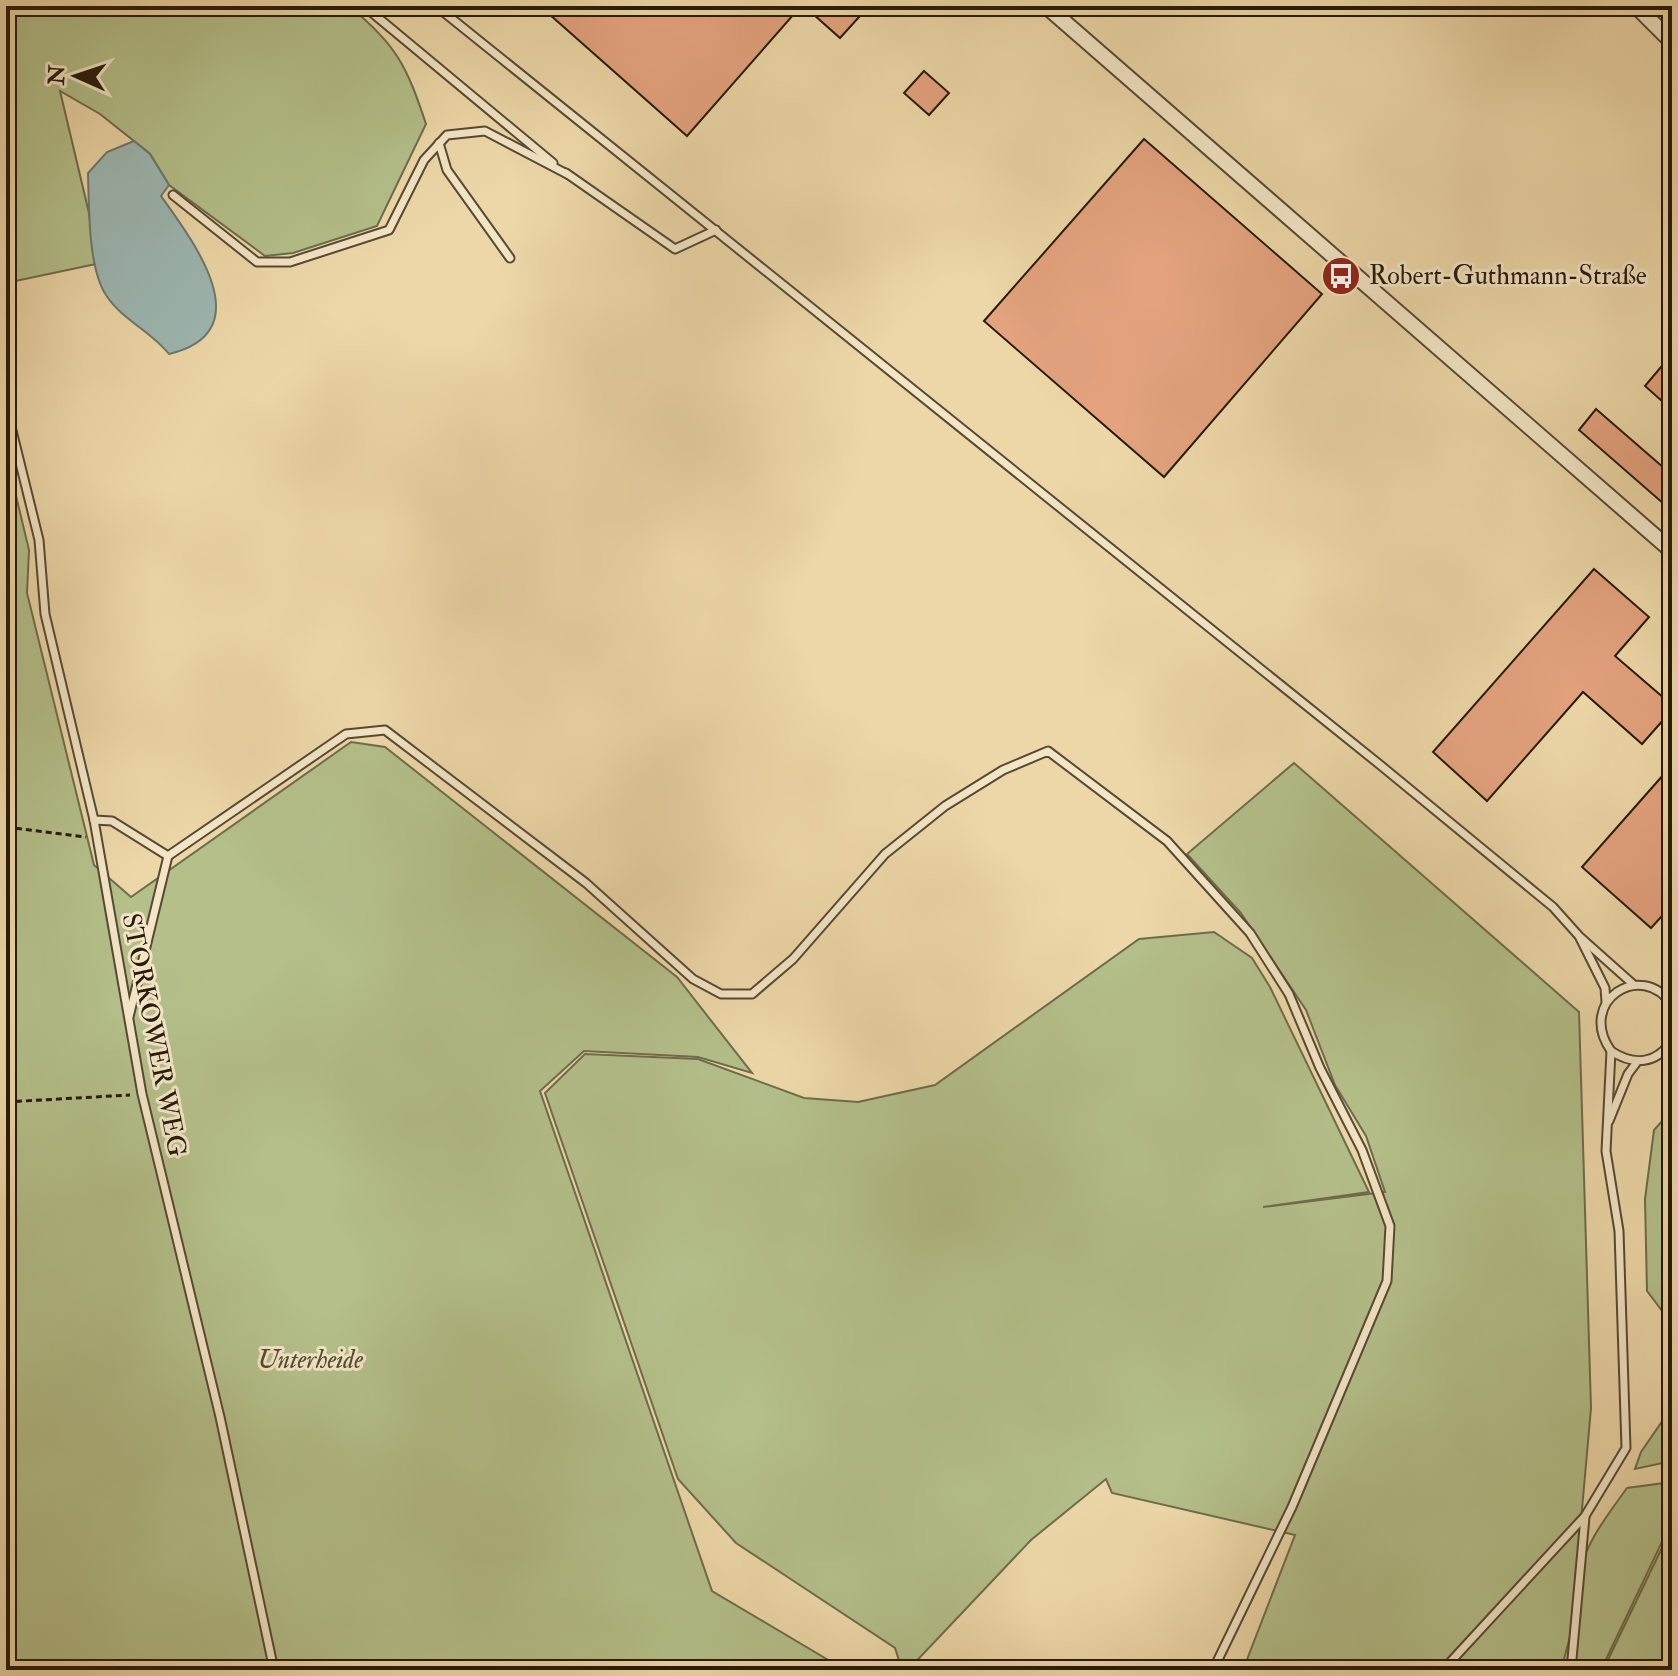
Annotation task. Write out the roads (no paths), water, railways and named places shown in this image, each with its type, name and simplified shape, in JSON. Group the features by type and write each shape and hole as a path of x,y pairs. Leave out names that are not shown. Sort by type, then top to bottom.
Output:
{"street":[{"path":"1046,6 1672,551"},
{"path":"1636,6 1672,42"}],"lane":[{"path":"364,6 567,174 675,249 716,230"},
{"path":"436,6 1391,774 1553,907 1579,936 1634,985"},
{"path":"173,195 257,262 290,262 389,230 424,160 447,135 485,131 567,174"},
{"path":"439,143 447,170 510,258"},
{"name":"STORKOWER WEG","path":"6,406 39,540 45,614 94,820 142,1094 220,1417 274,1670"},
{"path":"128,1019 168,856 346,734 385,730 586,883 693,979 721,994 752,994 793,959 885,854 945,806 1003,770 1048,751 1167,841 1250,933 1289,994 1320,1068 1362,1150 1390,1226 1387,1281 1292,1507 1213,1670"},
{"path":"94,820 112,821 168,856"},
{"path":"1443,1670 1585,1516 1626,1448 1619,1231 1606,1151 1611,1051 1600,1027 1606,1002 1605,988 1579,936"},
{"path":"1606,1002 1619,990 1634,985 1653,987 1671,1003"},
{"path":"1611,1051 1637,1062 1653,1059 1672,1041"},
{"path":"1607,1127 1619,1094 1637,1062"},
{"path":"1571,1670 1585,1516"}],"water":[{"path":"134,141 150,154 169,185 161,196 203,260 216,306 212,326 197,343 169,354 112,304 100,283 93,253 88,173 107,152"}],"place":[{"name":"Robert-Guthmann-Straße","path":"1341,276"}],"park label":[{"name":"Unterheide","path":"310,1360"}]}
